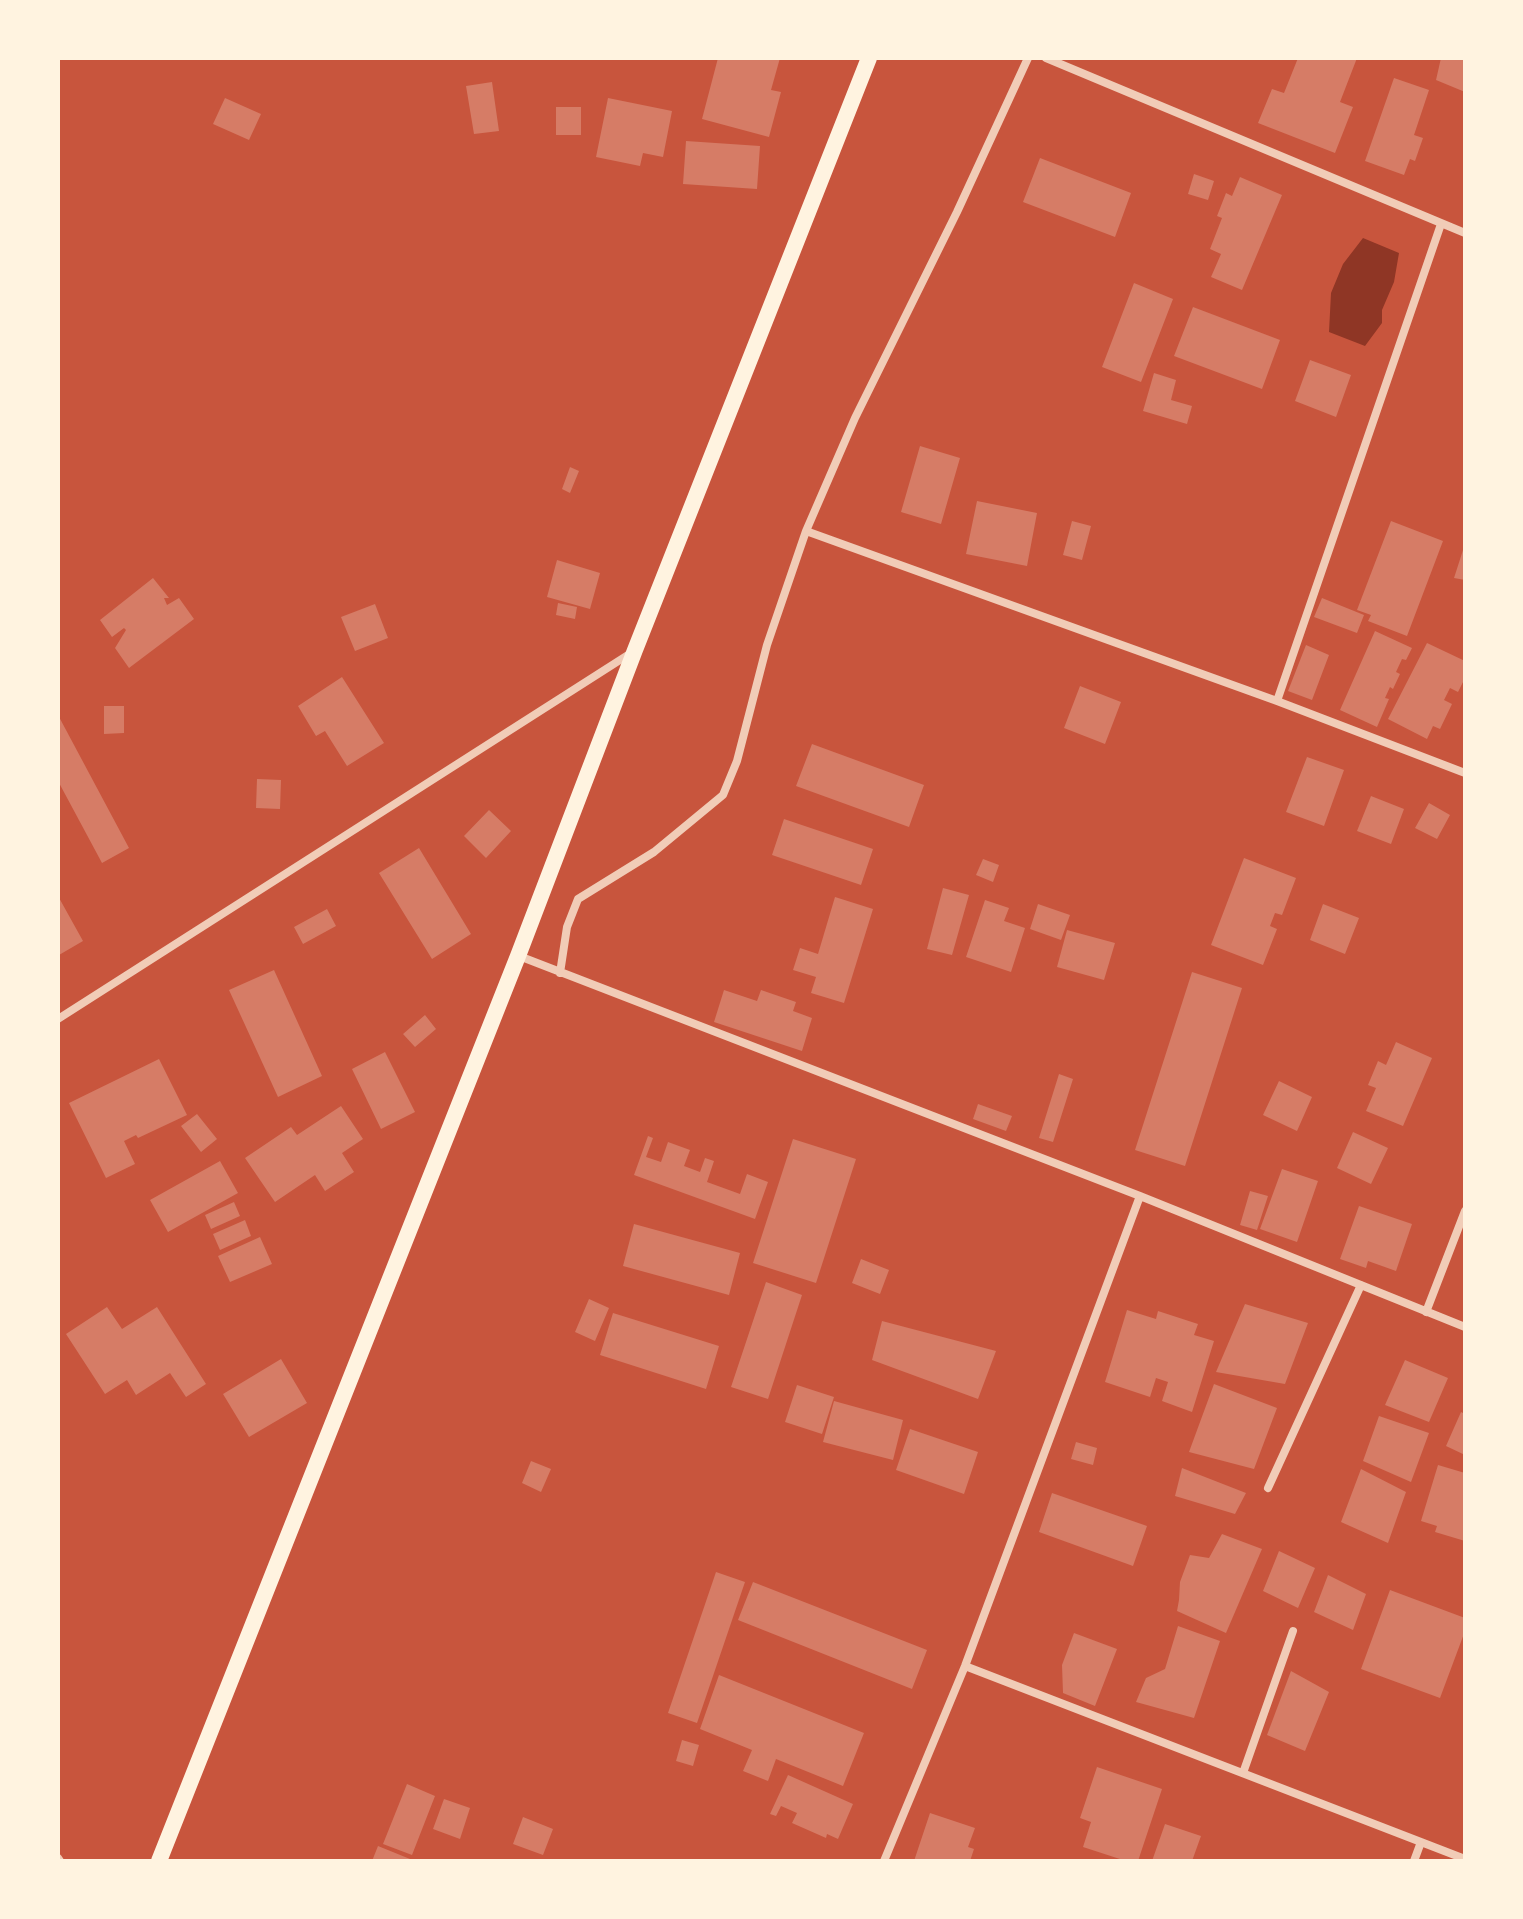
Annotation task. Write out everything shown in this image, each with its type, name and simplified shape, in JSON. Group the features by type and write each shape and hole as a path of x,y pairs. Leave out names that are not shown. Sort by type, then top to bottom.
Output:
{"main road":[{"path":"159,1861 518,956 635,650 869,58"}],"street":[{"path":"560,973 567,927 578,899 654,852 723,795 737,761 767,645 806,531 855,418 957,212 1028,58"},
{"path":"1046,58 1465,233"},
{"path":"1277,701 1441,224"},
{"path":"806,531 1277,701 1465,773"},
{"path":"58,1019 635,650"},
{"path":"518,956 1140,1196 1465,1327"},
{"path":"884,1861 965,1666 1140,1196"},
{"path":"1426,1312 1465,1211"},
{"path":"1268,1488 1361,1285"},
{"path":"1243,1773 1293,1631"},
{"path":"965,1666 1465,1859"},
{"path":"1414,1861 1421,1842"}],"shaded area":[{"path":"1363,238 1399,253 1394,282 1382,310 1382,323 1365,346 1329,332 1331,293 1343,264"}],"building":[{"path":"718,58 780,58 771,90 781,92 769,137 702,119"},
{"path":"1298,58 1357,58 1340,102 1353,107 1335,153 1258,123 1272,89 1284,93"},
{"path":"1441,58 1465,58 1465,92 1436,80"},
{"path":"1394,78 1429,90 1414,135 1423,138 1415,161 1410,159 1404,175 1365,161"},
{"path":"492,82 499,131 474,134 466,86"},
{"path":"225,98 261,114 249,140 213,124"},
{"path":"608,98 672,111 663,157 643,153 640,166 596,157"},
{"path":"556,107 581,107 581,135 556,135"},
{"path":"686,141 760,146 757,189 683,184"},
{"path":"1040,158 1131,193 1115,237 1023,202"},
{"path":"1194,174 1214,181 1208,200 1188,194"},
{"path":"1240,177 1282,195 1242,290 1211,277 1221,254 1210,249 1222,218 1217,216 1226,193 1232,196"},
{"path":"1134,283 1173,299 1141,382 1102,367"},
{"path":"1193,307 1280,340 1262,389 1174,356"},
{"path":"1310,360 1351,375 1336,417 1295,401"},
{"path":"1154,373 1176,380 1171,400 1192,406 1187,424 1143,411"},
{"path":"920,446 960,458 941,524 901,512"},
{"path":"570,467 579,471 570,493 562,489"},
{"path":"977,501 1037,513 1027,566 966,554"},
{"path":"1072,521 1091,526 1082,560 1063,555"},
{"path":"1391,521 1443,541 1407,636 1368,621 1371,615 1357,610"},
{"path":"1465,551 1465,580 1454,578"},
{"path":"557,560 600,573 590,609 547,597"},
{"path":"153,578 169,598 164,598 167,605 179,598 194,619 129,668 115,648 126,630 124,628 112,637 100,620"},
{"path":"1322,598 1364,615 1357,633 1314,617"},
{"path":"558,603 577,607 575,619 556,615"},
{"path":"375,604 388,638 355,651 341,617"},
{"path":"1375,631 1412,648 1396,672 1400,674 1385,698 1389,699 1377,727 1340,710"},
{"path":"1427,643 1465,661 1465,678 1458,692 1450,688 1444,700 1452,704 1440,729 1433,726 1427,739 1388,719"},
{"path":"1306,645 1329,655 1312,700 1288,691"},
{"path":"342,677 384,743 347,766 325,731 316,736 298,706"},
{"path":"1080,686 1121,702 1105,744 1064,728"},
{"path":"104,706 124,706 124,733 104,734"},
{"path":"58,715 129,848 102,863 58,781"},
{"path":"812,744 924,785 909,827 796,786"},
{"path":"1307,757 1344,770 1324,826 1286,812"},
{"path":"257,779 281,780 280,809 256,808"},
{"path":"1371,796 1404,809 1391,844 1357,831"},
{"path":"1429,803 1450,815 1437,839 1415,828"},
{"path":"489,810 511,831 486,858 464,836"},
{"path":"784,819 873,849 861,885 772,855"},
{"path":"419,848 471,934 432,959 379,873"},
{"path":"1244,858 1296,878 1282,915 1275,913 1270,926 1277,929 1263,965 1211,945"},
{"path":"983,859 999,865 993,882 976,875"},
{"path":"943,888 969,895 952,955 927,949"},
{"path":"58,896 83,941 59,955 58,953"},
{"path":"835,897 873,909 844,1003 811,993 816,977 793,970 800,948 818,954"},
{"path":"985,900 1009,908 1004,921 1025,928 1011,972 966,957"},
{"path":"1038,904 1070,915 1061,940 1030,929"},
{"path":"1323,904 1359,918 1345,954 1310,940"},
{"path":"327,909 336,926 303,944 294,927"},
{"path":"1067,930 1115,943 1104,980 1057,967"},
{"path":"274,970 322,1076 278,1097 229,990"},
{"path":"1192,972 1242,988 1185,1166 1135,1150"},
{"path":"724,990 757,1001 761,990 796,1002 793,1011 812,1018 802,1051 714,1022"},
{"path":"425,1015 436,1029 415,1047 403,1034"},
{"path":"1396,1042 1432,1058 1403,1126 1366,1111 1376,1088 1368,1085 1378,1061 1386,1065"},
{"path":"385,1052 415,1112 381,1129 352,1069"},
{"path":"159,1059 187,1115 138,1138 136,1135 124,1141 135,1164 106,1178 69,1103"},
{"path":"1059,1074 1073,1079 1053,1142 1039,1138"},
{"path":"1279,1081 1312,1097 1297,1131 1263,1115"},
{"path":"978,1104 1012,1116 1006,1131 973,1119"},
{"path":"341,1106 363,1139 342,1153 354,1172 325,1191 315,1175 275,1202 245,1158 291,1127 297,1135"},
{"path":"197,1114 217,1139 201,1152 181,1126"},
{"path":"1353,1132 1388,1148 1371,1184 1337,1168"},
{"path":"648,1136 653,1138 646,1157 661,1162 668,1142 690,1150 684,1166 700,1172 705,1158 714,1161 707,1182 740,1194 747,1174 768,1182 755,1219 634,1175"},
{"path":"793,1139 856,1159 816,1283 753,1263"},
{"path":"220,1161 238,1193 168,1232 150,1200"},
{"path":"1282,1169 1318,1181 1297,1242 1260,1229"},
{"path":"1250,1191 1268,1196 1257,1230 1240,1225"},
{"path":"234,1202 240,1216 211,1229 205,1215"},
{"path":"1359,1206 1412,1224 1396,1271 1368,1261 1366,1268 1340,1259"},
{"path":"245,1220 251,1236 220,1250 213,1234"},
{"path":"634,1224 740,1253 729,1295 623,1266"},
{"path":"260,1237 272,1264 230,1282 218,1256"},
{"path":"861,1259 889,1270 880,1294 852,1283"},
{"path":"766,1282 802,1295 768,1399 731,1387"},
{"path":"589,1299 609,1308 595,1341 575,1332"},
{"path":"1245,1304 1308,1323 1285,1384 1216,1372"},
{"path":"107,1307 122,1329 157,1307 206,1384 186,1397 170,1373 136,1395 127,1380 105,1394 66,1334"},
{"path":"1127,1310 1156,1319 1158,1311 1198,1324 1194,1335 1214,1341 1192,1412 1162,1401 1168,1382 1156,1378 1150,1397 1105,1382"},
{"path":"613,1313 719,1346 706,1389 600,1355"},
{"path":"882,1321 996,1351 978,1399 872,1360"},
{"path":"281,1359 307,1403 249,1437 223,1394"},
{"path":"1405,1360 1448,1378 1429,1422 1385,1405"},
{"path":"1214,1384 1277,1408 1254,1469 1189,1452"},
{"path":"797,1385 834,1397 822,1434 785,1422"},
{"path":"834,1401 903,1420 893,1460 823,1442"},
{"path":"1461,1412 1465,1414 1465,1455 1446,1446"},
{"path":"1379,1416 1429,1433 1411,1482 1363,1461"},
{"path":"910,1429 978,1452 964,1494 896,1470"},
{"path":"1076,1442 1097,1448 1093,1465 1071,1459"},
{"path":"531,1461 551,1469 541,1492 522,1483"},
{"path":"1438,1465 1465,1473 1465,1541 1435,1532 1437,1526 1421,1521"},
{"path":"1182,1468 1246,1493 1235,1514 1175,1496"},
{"path":"1361,1469 1406,1492 1388,1543 1341,1522"},
{"path":"1052,1493 1147,1526 1133,1566 1039,1532"},
{"path":"1222,1534 1262,1549 1226,1633 1177,1611 1180,1582 1190,1555 1209,1558"},
{"path":"1279,1551 1315,1568 1298,1608 1263,1591"},
{"path":"716,1572 745,1582 697,1723 668,1713"},
{"path":"1328,1575 1366,1594 1353,1630 1314,1612"},
{"path":"753,1582 927,1650 912,1689 738,1620"},
{"path":"1390,1590 1465,1618 1465,1631 1440,1698 1361,1669"},
{"path":"1178,1626 1220,1641 1194,1718 1136,1702 1146,1678 1165,1669"},
{"path":"1074,1633 1117,1649 1095,1706 1063,1693 1062,1665"},
{"path":"1291,1671 1329,1692 1305,1751 1267,1735"},
{"path":"719,1675 864,1733 843,1786 776,1759 768,1781 743,1771 752,1750 700,1729"},
{"path":"682,1740 699,1745 693,1766 676,1761"},
{"path":"1097,1767 1162,1789 1138,1861 1126,1861 1083,1847 1091,1822 1080,1818"},
{"path":"788,1775 853,1804 838,1839 827,1834 826,1838 792,1823 797,1813 781,1806 776,1816 770,1814"},
{"path":"407,1784 435,1796 412,1855 383,1844"},
{"path":"444,1799 470,1808 460,1839 433,1829"},
{"path":"930,1813 975,1828 968,1847 974,1849 970,1861 914,1861"},
{"path":"523,1817 553,1829 543,1855 513,1844"},
{"path":"1165,1824 1201,1836 1192,1861 1152,1861"},
{"path":"378,1846 415,1861 372,1861"}]}
